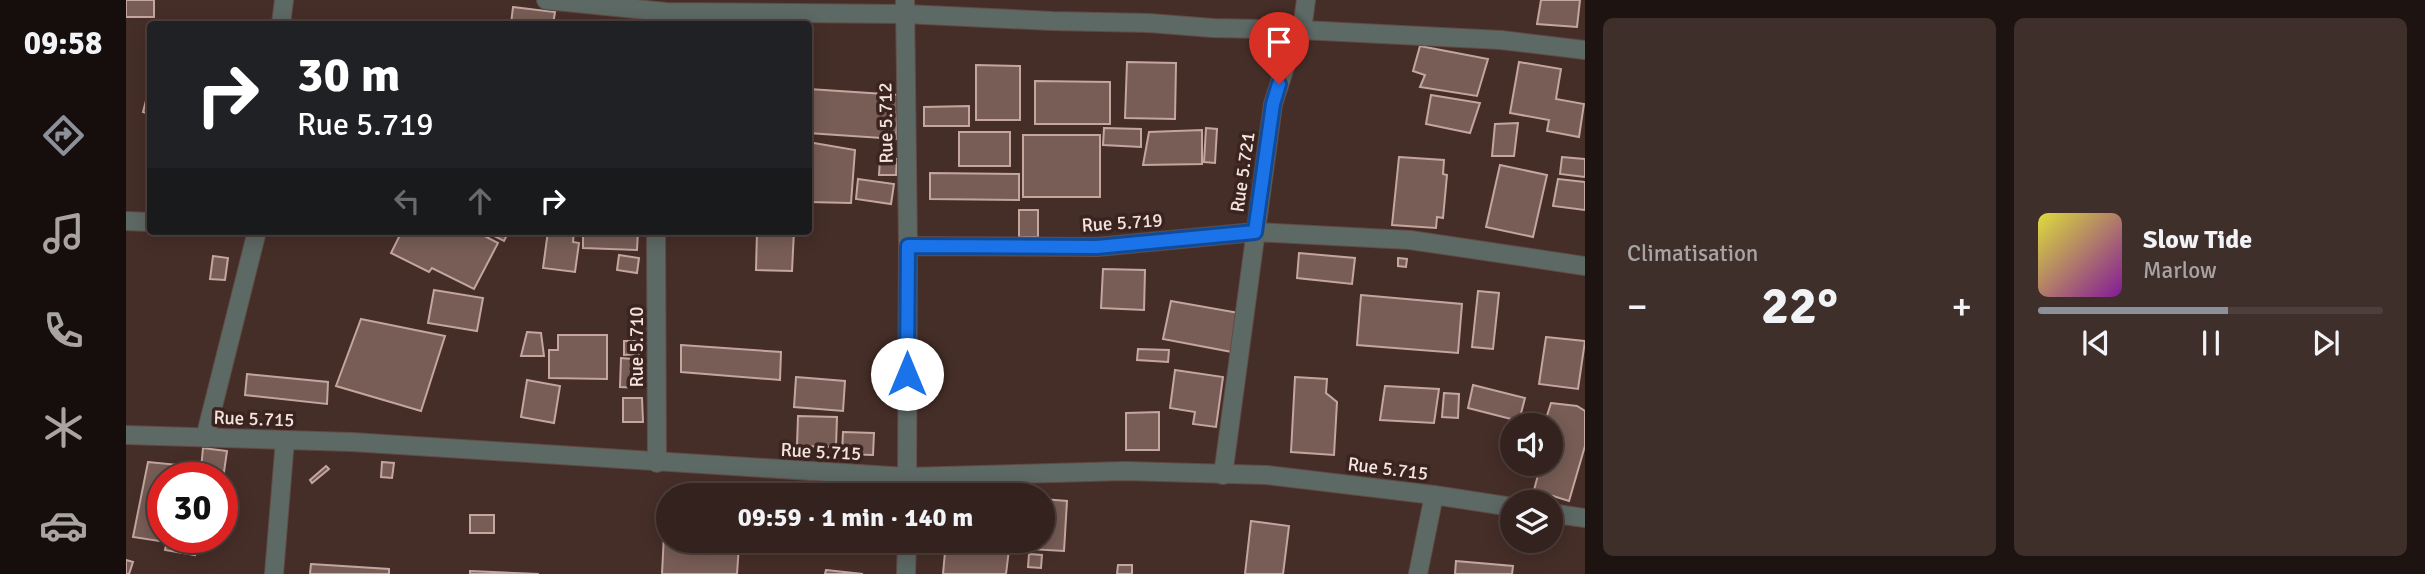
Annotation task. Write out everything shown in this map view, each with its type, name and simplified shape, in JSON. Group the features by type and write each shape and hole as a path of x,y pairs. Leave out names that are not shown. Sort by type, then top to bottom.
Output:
{"street":[{"path":"281,21 284,0"},
{"path":"546,0 666,12 905,7 1501,40 1585,50"},
{"name":"Rue 5.721","path":"1223,475 1273,104 1286,64 1302,30 1306,0"},
{"name":"Rue 5.712","path":"905,7 908,246"},
{"path":"126,221 147,222"},
{"name":"Rue 5.719","path":"908,246 1097,247 1255,232 1410,240 1585,266"},
{"path":"205,438 256,235"},
{"name":"Rue 5.710","path":"656,235 657,463"},
{"path":"907,483 908,246"},
{"name":"Rue 5.715","path":"126,435 352,442 657,463 874,483"},
{"path":"274,574 285,440"},
{"name":"Rue 5.715","path":"951,483 1125,471 1266,474 1500,505"},
{"path":"1418,574 1434,495"},
{"path":"1563,515 1585,518"},
{"path":"906,574 907,553"}],"building":[{"path":"126,0 154,0 154,17 126,17"},
{"path":"1541,0 1580,0 1577,27 1537,24"},
{"path":"513,7 555,12 554,21 511,21"},
{"path":"1420,46 1488,59 1477,96 1420,87 1425,75 1413,71"},
{"path":"1127,62 1176,63 1175,119 1125,118"},
{"path":"1519,62 1561,69 1556,99 1584,104 1579,137 1547,131 1549,120 1510,113"},
{"path":"976,65 1020,66 1020,120 976,120"},
{"path":"1035,81 1110,82 1110,124 1035,124"},
{"path":"812,89 899,95 896,139 812,133"},
{"path":"1431,95 1480,103 1470,133 1426,124"},
{"path":"147,97 147,113 143,112"},
{"path":"969,106 969,126 924,126 924,107"},
{"path":"1518,123 1514,156 1492,156 1495,124"},
{"path":"1104,128 1141,129 1141,147 1103,145"},
{"path":"1206,128 1217,129 1215,163 1204,162"},
{"path":"1202,130 1202,164 1143,165 1149,132"},
{"path":"959,132 1010,132 1010,166 959,166"},
{"path":"1023,135 1100,135 1100,197 1023,197"},
{"path":"812,143 855,150 851,203 812,202"},
{"path":"1399,157 1444,160 1443,174 1447,175 1443,218 1437,217 1436,228 1392,225"},
{"path":"1562,157 1585,159 1585,177 1560,174"},
{"path":"880,159 897,159 896,175 879,175"},
{"path":"1500,165 1547,175 1533,237 1486,227"},
{"path":"930,173 1019,174 1019,200 930,199"},
{"path":"858,179 894,184 891,204 856,199"},
{"path":"1558,179 1585,182 1585,210 1553,206"},
{"path":"1019,210 1038,210 1038,237 1019,237"},
{"path":"400,235 483,235 498,243 474,289 432,268 429,272 391,253"},
{"path":"492,235 507,235 504,241"},
{"path":"547,235 574,235 573,242 579,243 575,272 543,268"},
{"path":"583,235 638,235 637,250 583,248"},
{"path":"757,235 794,235 792,271 756,270"},
{"path":"1299,253 1355,258 1352,284 1297,278"},
{"path":"619,255 639,258 637,273 617,270"},
{"path":"213,256 228,258 225,280 210,279"},
{"path":"1398,258 1407,259 1406,267 1398,266"},
{"path":"1103,269 1145,270 1144,310 1101,308"},
{"path":"434,290 483,298 477,331 428,323"},
{"path":"1478,291 1499,293 1493,349 1472,347"},
{"path":"1361,295 1462,304 1458,353 1357,345"},
{"path":"1171,301 1239,313 1232,352 1163,339"},
{"path":"361,319 445,336 421,411 336,386"},
{"path":"527,332 541,333 544,356 521,356"},
{"path":"558,335 607,335 607,379 549,378 549,350 558,350"},
{"path":"1546,337 1585,341 1578,389 1539,384"},
{"path":"624,341 639,341 639,354 624,355"},
{"path":"681,345 781,352 780,380 681,372"},
{"path":"1138,349 1169,350 1168,362 1137,360"},
{"path":"621,358 643,360 642,388 620,387"},
{"path":"1175,370 1223,377 1216,427 1193,424 1195,412 1170,408"},
{"path":"247,374 328,382 327,404 245,395"},
{"path":"796,377 845,381 843,411 794,407"},
{"path":"1295,377 1327,379 1326,393 1337,402 1334,455 1291,452"},
{"path":"527,380 560,386 554,423 521,417"},
{"path":"1473,385 1525,398 1521,413 1500,413 1500,416 1468,408"},
{"path":"1385,386 1439,389 1434,423 1380,420"},
{"path":"1444,393 1459,394 1458,418 1442,417"},
{"path":"623,398 642,398 643,422 623,422"},
{"path":"1551,403 1577,406 1585,411 1585,446 1569,501 1563,499 1563,490 1534,490 1538,476 1563,476 1563,413 1548,413"},
{"path":"1159,412 1159,450 1126,450 1126,413"},
{"path":"798,416 837,417 836,447 797,446"},
{"path":"843,432 874,433 873,455 842,454"},
{"path":"203,448 227,451 225,462 202,462"},
{"path":"382,462 394,463 392,478 381,477"},
{"path":"326,466 329,469 312,483 310,480"},
{"path":"147,467 147,539 133,537"},
{"path":"1055,500 1067,501 1064,551 1055,550"},
{"path":"470,515 494,515 494,533 470,533"},
{"path":"1251,521 1289,526 1283,574 1245,574"},
{"path":"663,553 738,553 737,574 662,574"},
{"path":"945,553 1009,553 1006,574 943,574"},
{"path":"1029,554 1042,555 1041,568 1028,567"},
{"path":"126,560 133,562 129,574 126,574"},
{"path":"1456,561 1513,566 1512,574 1455,574"},
{"path":"311,564 389,569 389,574 310,574"},
{"path":"1118,565 1132,565 1132,574 1117,574"},
{"path":"826,570 863,574 825,574"},
{"path":"470,571 539,574 470,574"}],"route":[{"path":"907,374 908,246 1097,247 1255,232 1273,104 1279,84"}]}
